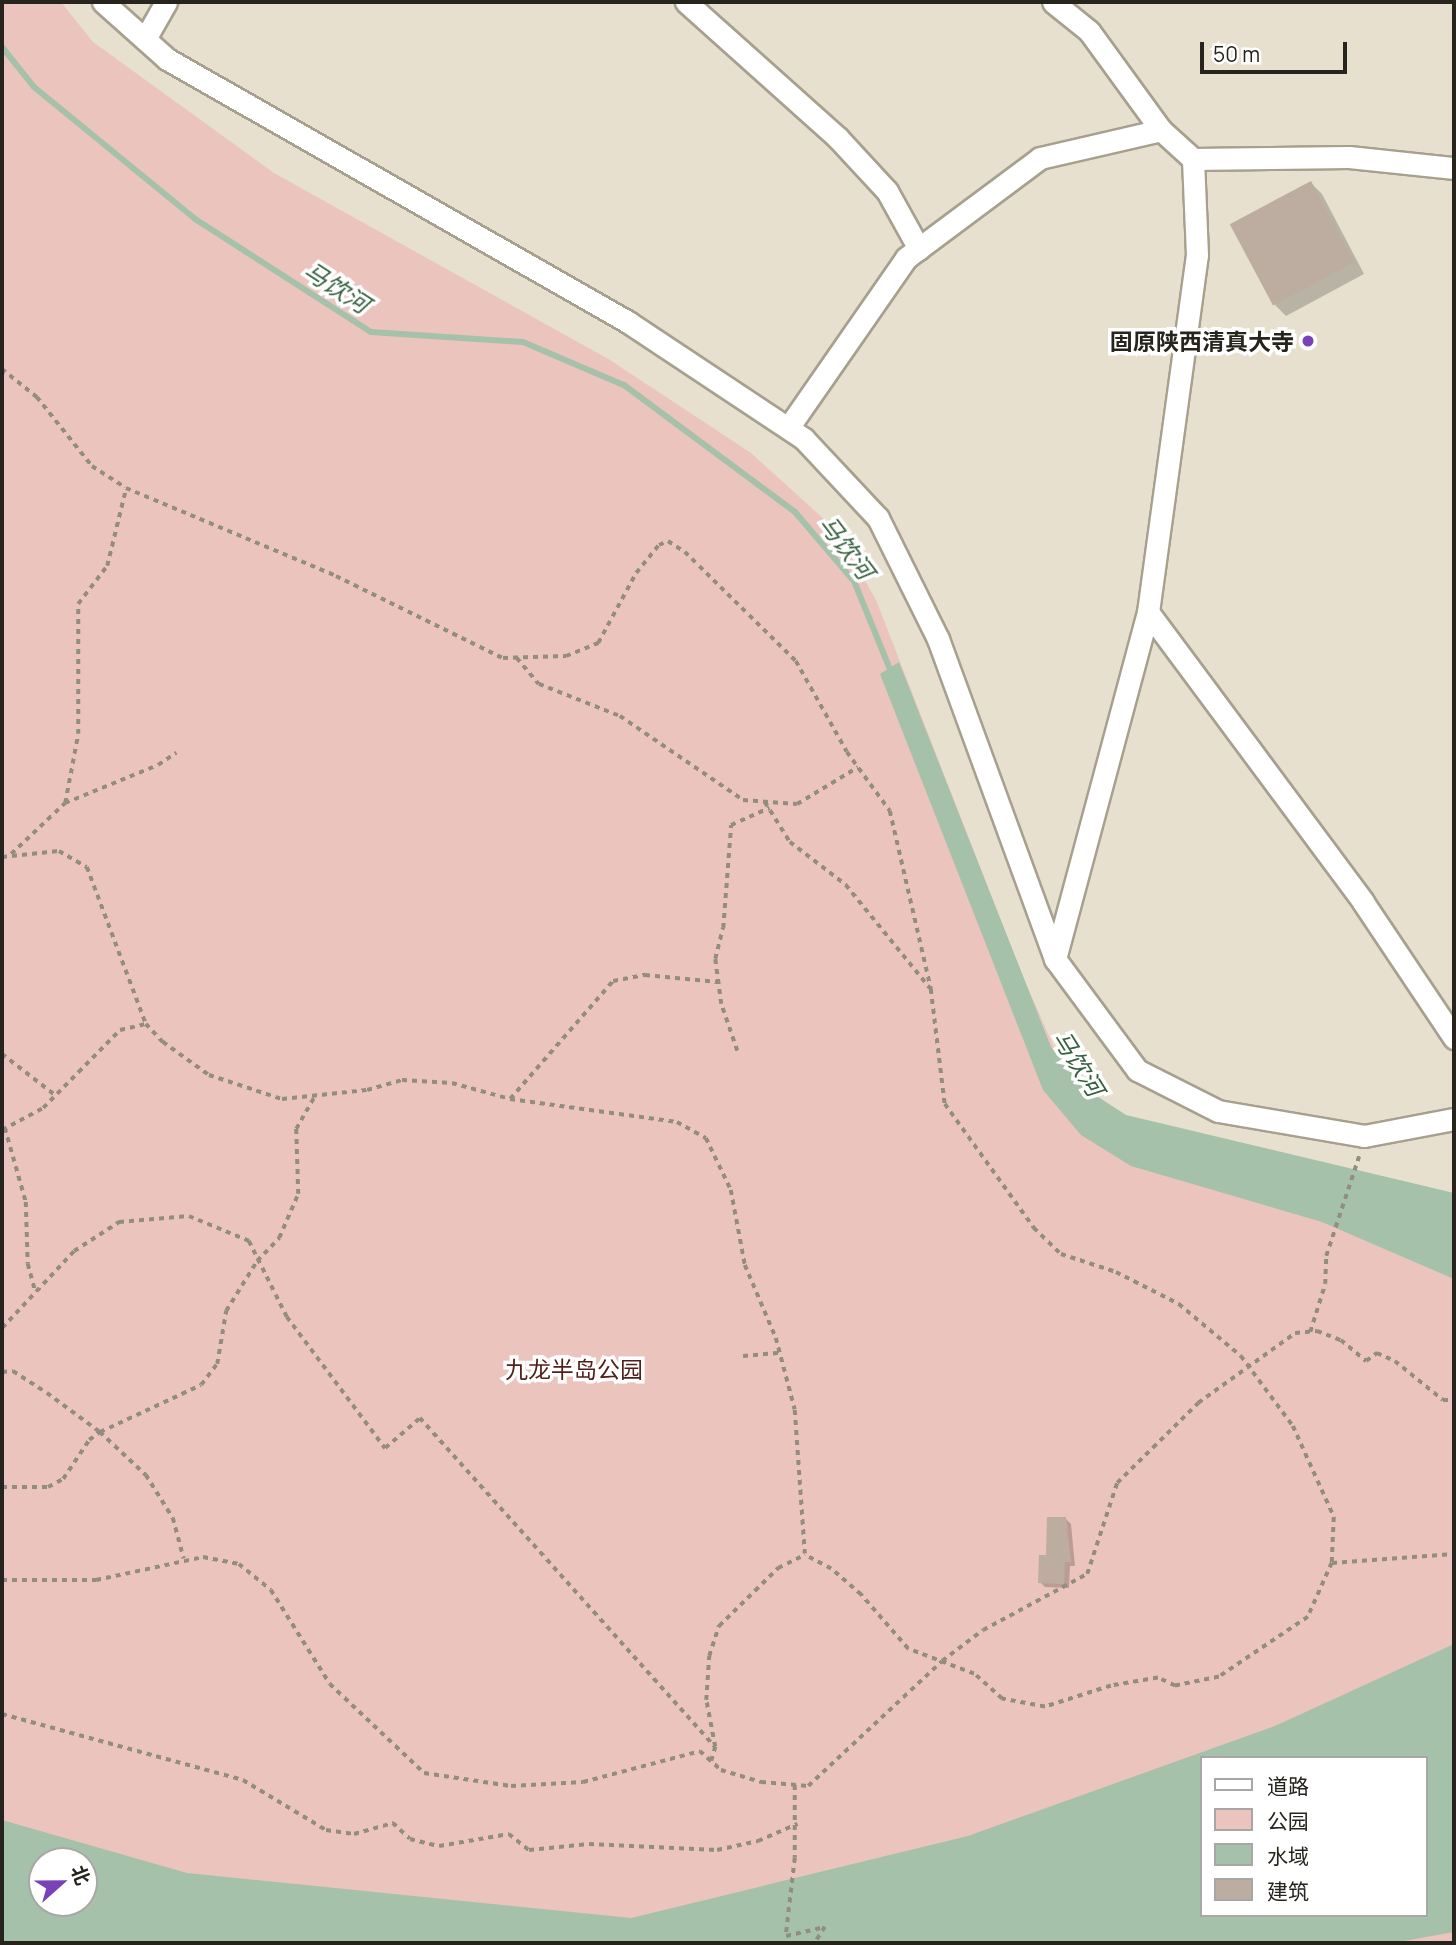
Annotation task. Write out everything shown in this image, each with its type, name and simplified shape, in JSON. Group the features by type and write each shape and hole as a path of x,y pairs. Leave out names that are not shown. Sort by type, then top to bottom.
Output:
{"street":[{"path":"103,2 167,59 628,322 804,439 884,530 938,639 1055,959 1137,1069 1218,1111 1364,1136 1454,1119"},
{"path":"145,39 166,2"},
{"path":"686,2 837,136 887,191 919,249"},
{"path":"1053,2 1089,31 1161,130 1194,159 1349,157 1454,168"},
{"path":"788,428 906,258 1040,158 1161,130"},
{"path":"1055,959 1148,612 1197,255 1194,159"},
{"path":"1148,612 1363,902 1454,1038"}],"path":[{"path":"2,369 37,397 92,466 126,488 336,576 503,658 566,656 598,643 636,573 659,545 668,541 796,662 858,768 890,811 931,989 945,1104 1034,1228 1061,1254 1116,1272 1179,1304 1248,1366 1293,1426 1334,1517 1332,1563 1308,1617 1219,1677 1175,1686 1158,1678 1111,1686 1045,1707 1022,1706 1002,1699 974,1674 908,1649 861,1595 831,1569 805,1555"},
{"path":"65,803 78,734 78,604 107,566 126,488"},
{"path":"517,658 539,684 620,716 743,800 797,804 858,768"},
{"path":"9,856 65,803 158,765 176,753"},
{"path":"765,802 790,842 846,885 931,989"},
{"path":"737,1051 718,982 715,959 723,928 731,825 769,808"},
{"path":"2,856 60,851 87,867 146,1024 163,1042 209,1075 282,1099 367,1090 402,1080 452,1083 510,1099 677,1122 706,1139 732,1190 745,1265 780,1353 796,1410 805,1555"},
{"path":"510,1099 613,981 645,975 718,982"},
{"path":"36,1293 28,1264 26,1202 3,1129 43,1108 120,1030 146,1024"},
{"path":"2,1054 55,1095"},
{"path":"2,1487 48,1487 63,1479 89,1440 100,1432 201,1385 217,1364 226,1311 257,1261 279,1238 298,1194 296,1129 316,1094"},
{"path":"1310,1332 1325,1284 1326,1256 1357,1164"},
{"path":"2,1328 74,1251 119,1222 189,1216 249,1241 287,1317 385,1448 421,1418 715,1747"},
{"path":"2,1580 96,1580 202,1557 239,1564 271,1590 330,1684 424,1773 511,1786 583,1782 700,1751 721,1770 761,1782 808,1786 942,1661 983,1630 1087,1574 1117,1483 1198,1403 1295,1333 1310,1332 1341,1340 1366,1361 1377,1353 1395,1361 1443,1400 1454,1401"},
{"path":"743,1356 780,1353"},
{"path":"2,1372 13,1371 100,1432 146,1475 173,1518 184,1559"},
{"path":"1332,1563 1454,1554"},
{"path":"711,1761 715,1747 706,1700 709,1656 719,1626 778,1568 805,1555"},
{"path":"2,1714 243,1780 326,1830 354,1834 393,1823 410,1839 439,1846 509,1834 529,1850 589,1844 717,1850 758,1842 797,1824"},
{"path":"795,1785 795,1858 786,1936 825,1927 815,1943"}],"green space":[{"name":"九龙半岛公园","path":"2,2 61,2 93,42 274,173 610,360 751,453 836,530 876,600 1023,977 1069,1081 1113,1113 1454,1195 1454,1943 2,1943"}],"water":[{"path":"899,662 1051,1047 1083,1087 1126,1115 1454,1193 1454,1279 1322,1222 1131,1166 1081,1135 1043,1090 880,674"},
{"path":"1454,1644 1454,1932 1393,1943 2,1943 2,1820 96,1847 28,1847 28,1917 98,1917 98,1848 187,1873 631,1918 968,1836 1275,1726"}],"building":[{"path":"1311,181 1354,262 1273,305 1230,224"},
{"path":"1047,1517 1066,1517 1071,1562 1065,1562 1064,1584 1038,1583 1039,1555 1046,1555"}],"waterway":[{"name":"马饮河","path":"2,47 34,87 195,219 371,332 523,342 624,385 795,512 854,581 892,674"}],"place":[{"name":"固原陕西清真大寺","path":"1308,341"}]}
